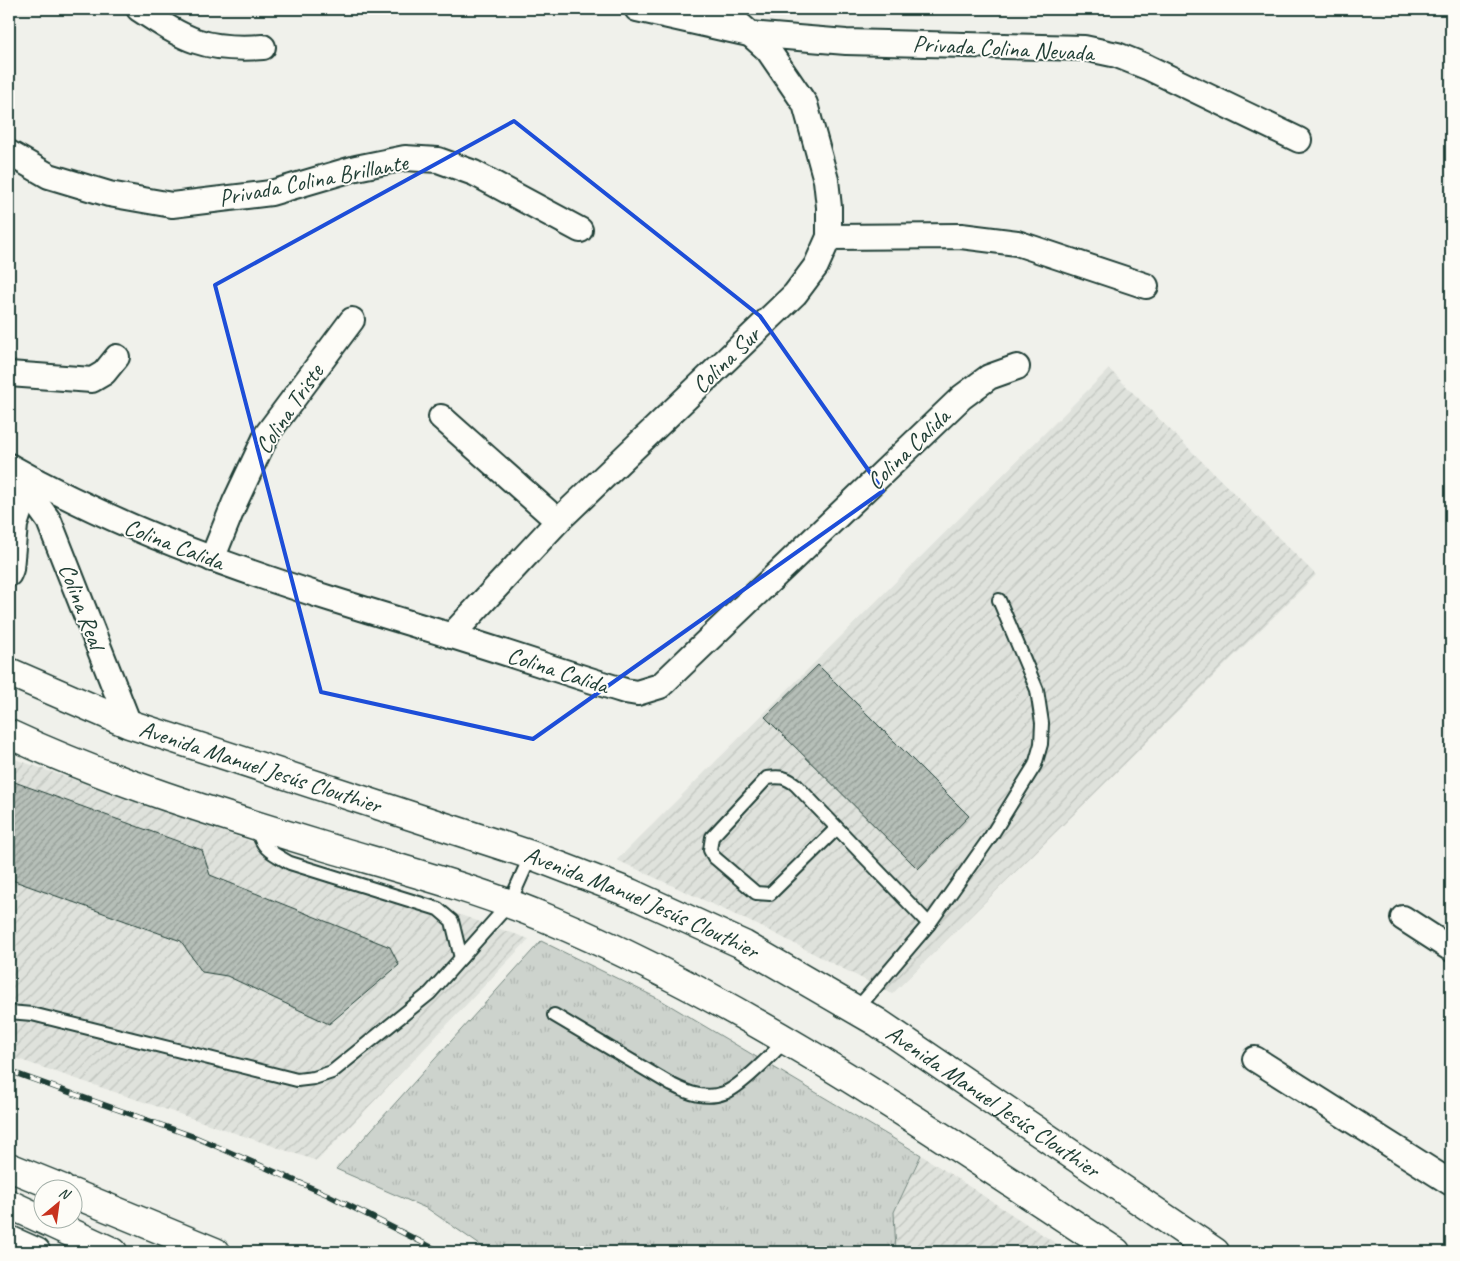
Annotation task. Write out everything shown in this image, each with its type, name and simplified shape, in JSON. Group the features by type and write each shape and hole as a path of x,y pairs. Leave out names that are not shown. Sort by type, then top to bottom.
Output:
{"main road":[{"name":"Avenida Manuel Jesús Clouthier","path":"9,672 129,724 531,855 630,893 744,945 856,1010 1215,1252"},
{"path":"9,734 52,754 256,826 412,872 509,904 546,918 639,961 786,1039 884,1098 1116,1252"},
{"path":"9,1167 36,1178"},
{"path":"82,1197 215,1252"},
{"path":"9,1204 113,1252"},
{"path":"9,1240 36,1252"}],"street":[{"path":"139,9 184,37 215,48 263,48"},
{"name":"Privada Colina Nevada","path":"637,9 749,34 846,42 1084,48 1118,56 1147,67 1299,140"},
{"name":"Colina Sur","path":"452,636 558,521 795,294 816,266 829,237 829,207 826,180 805,104 768,50 722,9"},
{"name":"Privada Colina Brillante","path":"9,154 49,176 109,194 172,205 271,193 356,168 405,158 438,160 474,173 580,230"},
{"path":"829,237 961,236 1017,243 1146,286"},
{"name":"Colina Triste","path":"212,560 235,502 267,434 352,320"},
{"path":"9,374 92,380 104,373 117,357"},
{"name":"Colina Calida","path":"9,466 64,497 114,521 212,560 266,579 625,692 637,693 660,686 962,397 989,377 1017,367"},
{"path":"441,417 558,521"},
{"name":"Colina Real","path":"9,466 24,497 39,507 49,521 129,724"},
{"path":"9,574 15,525 24,497"},
{"path":"1403,918 1451,949"},
{"path":"1255,1059 1451,1183"}],"lane":[{"path":"856,1010 929,924 1015,798 1035,765 1041,744 1042,723 1037,690 999,600"},
{"path":"837,828 770,894 756,893 714,857 710,850 712,837 767,778 779,776 788,778 796,785 929,924"},
{"path":"256,826 260,842 271,853 290,863 438,909 452,921 461,958"},
{"path":"9,1012 32,1014 297,1080 314,1078 332,1072 430,993 509,904 531,855"},
{"path":"554,1015 672,1086 691,1094 708,1096 726,1093 769,1058 786,1039"}],"highlighted area":[{"path":"514,121 760,316 883,491 533,739 321,692 215,285"}],"shaded area":[{"path":"1109,369 1316,575 892,994 768,930 617,860"},
{"path":"9,757 529,939 317,1161 9,1056"},
{"path":"921,1155 1069,1252 896,1252 894,1212"}],"green space":[{"path":"541,941 659,999 921,1155 894,1212 896,1252 490,1252 428,1209 336,1169"}],"building":[{"path":"818,665 969,816 918,869 765,717"},
{"path":"9,780 202,850 210,875 390,947 399,965 329,1024 227,976 202,972 181,941 9,879"}],"railway":[{"path":"9,1071 195,1137 328,1195 441,1252"}]}
